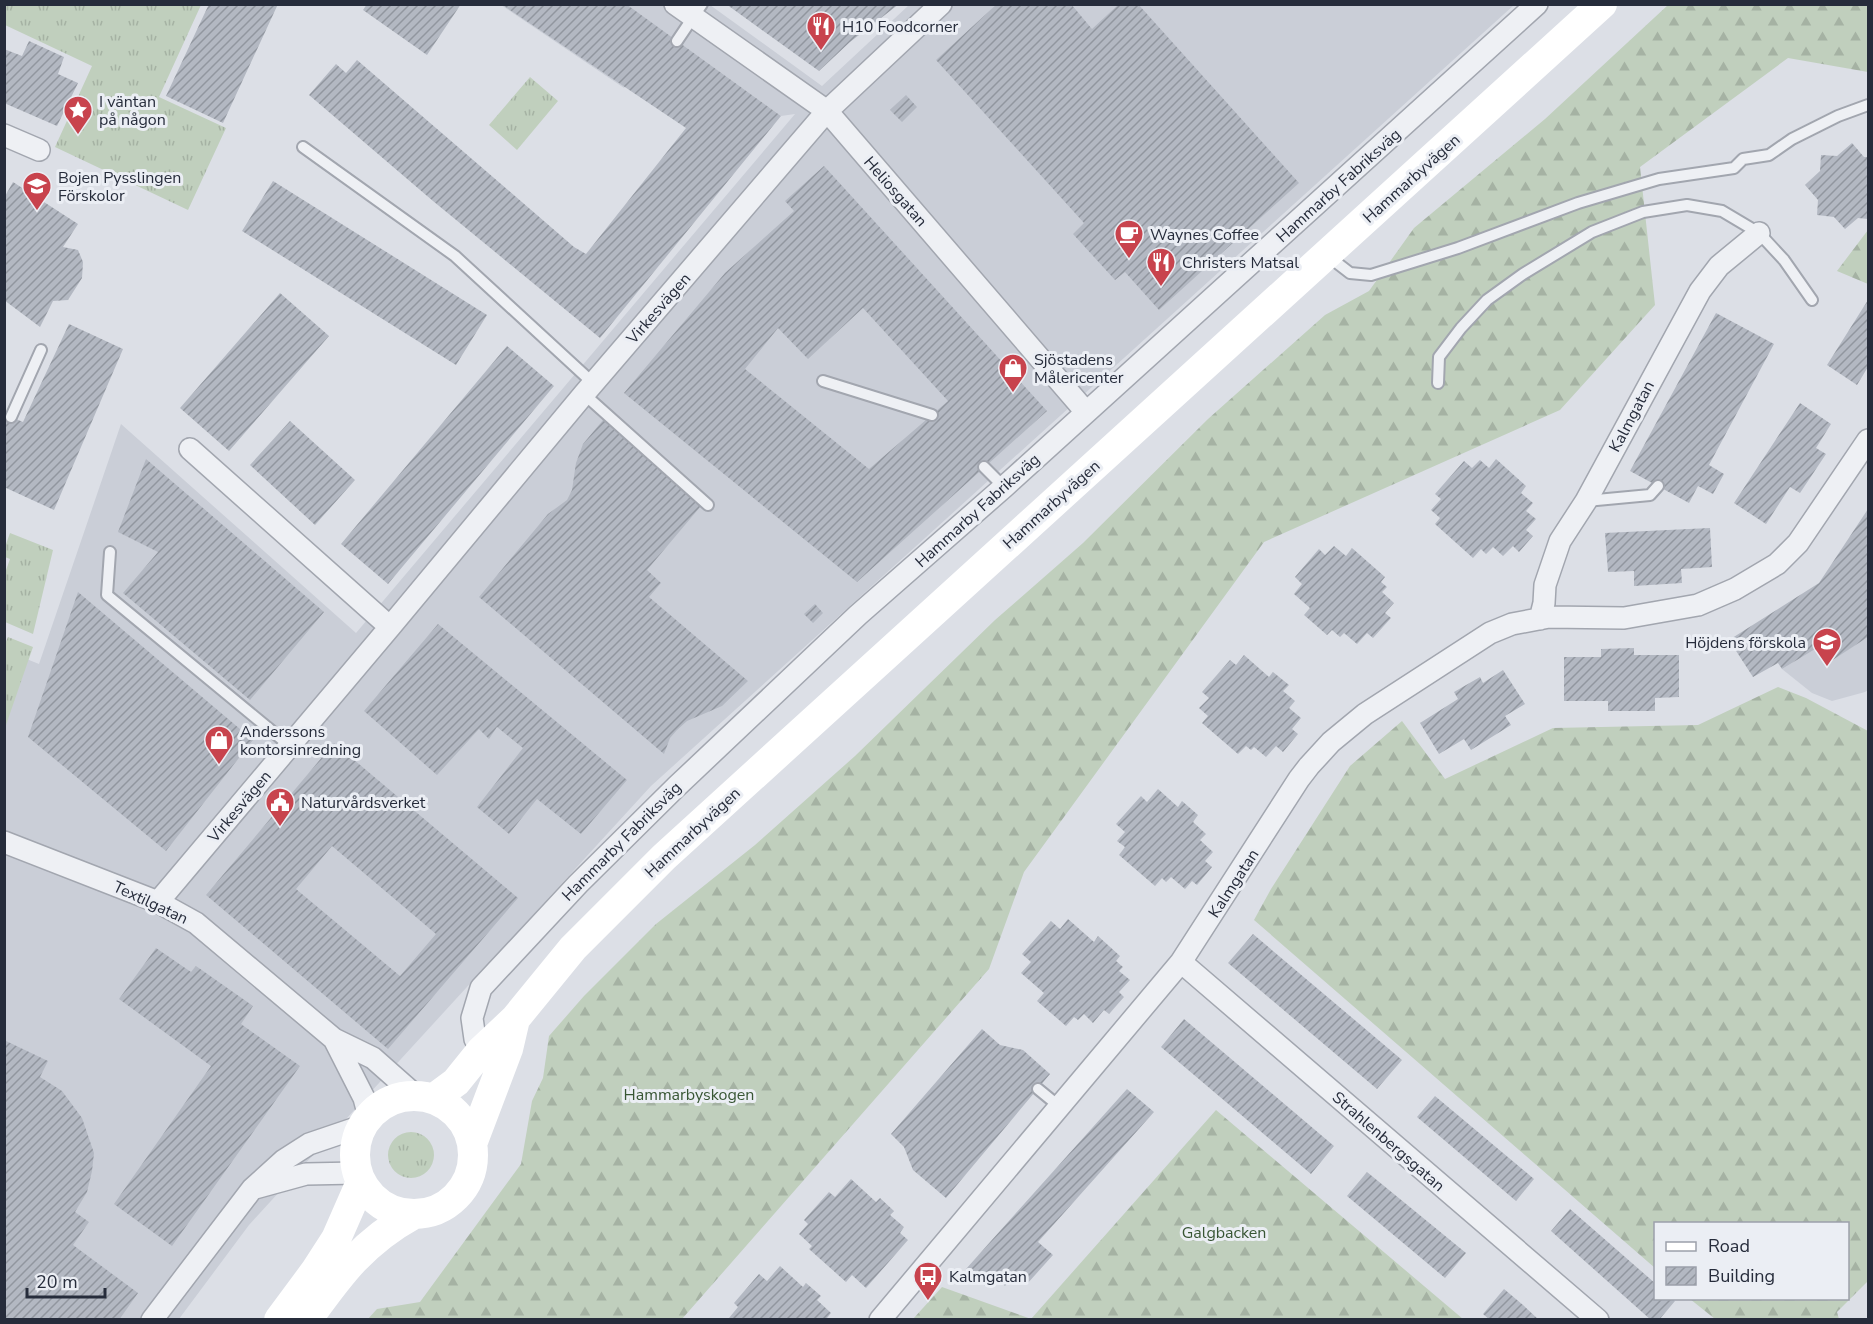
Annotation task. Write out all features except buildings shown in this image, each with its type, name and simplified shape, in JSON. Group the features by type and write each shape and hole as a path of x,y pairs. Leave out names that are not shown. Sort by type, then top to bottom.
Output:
{"main road":[{"name":"Hammarbyvägen","path":"366,1121 382,1105 398,1098 424,1097 456,1082 481,1051 515,1019 573,948 664,857 1602,4"},
{"name":"Hammarbyvägen","path":"307,1320 356,1256 381,1235 414,1214 431,1211 446,1204 459,1193 468,1178 473,1161 472,1144 508,1049 515,1019"},
{"path":"424,1097 447,1106 458,1116 467,1129 472,1144"},
{"path":"366,1121 356,1141 355,1157 359,1178 371,1195 383,1206 398,1212 414,1214"},
{"path":"279,1320 336,1239 359,1178"}],"street":[{"name":"Heliosgatan","path":"675,4 697,11 827,111 1086,412"},
{"name":"Virkesvägen","path":"158,902 588,388 827,111 941,4"},
{"name":"Hammarby Fabriksväg","path":"481,1051 475,1039 472,1018 481,988 565,898 676,786 858,615 1004,487 1537,4"},
{"path":"4,135 39,150"},
{"name":"Kalmgatan","path":"1540,619 1545,585 1560,541 1586,501 1700,291 1719,266 1759,233"},
{"name":"Kalmgatan","path":"880,1320 1181,962 1299,778 1331,742 1365,714 1490,633 1512,624 1549,616 1624,618 1698,605 1735,589 1777,564 1798,543 1869,440"},
{"path":"190,449 390,627"},
{"name":"Textilgatan","path":"4,842 158,902 196,923 334,1039 373,1058 424,1097"},
{"name":"Strahlenbergsgatan","path":"1181,962 1598,1320"},
{"name":"Textilgatan","path":"334,1039 364,1098 366,1121"},
{"path":"152,1320 252,1189 284,1160 309,1144 366,1121"},
{"path":"252,1189 306,1174 359,1178"}],"lane":[{"path":"677,41 697,11"},
{"path":"1326,255 1350,273 1371,275 1458,248 1578,203 1659,179 1734,168 1743,159 1769,155 1792,139 1838,116 1869,105"},
{"path":"303,147 454,256 708,505"},
{"path":"1438,383 1439,357 1461,328 1487,300 1523,273 1592,232 1643,212 1687,205 1722,211 1759,233 1784,260 1812,300"},
{"path":"11,417 41,350"},
{"path":"823,381 932,415"},
{"path":"984,467 1004,487"},
{"path":"1586,501 1650,495 1658,486"},
{"path":"110,552 107,595 290,746"},
{"path":"1038,1089 1060,1107"}],"shaded area":[{"path":"501,5 710,5 822,86 909,5 1514,5 651,786 249,1225 179,1319 5,1319 4,650 39,664 121,424 356,633 795,114 781,116 666,33 624,88"},
{"name":"Höjdens förskola","path":"1868,637 1868,690 1865,692 1832,701 1812,693 1782,669 1817,648 1825,664"}],"green space":[{"path":"4,5 201,5 159,97 226,128 188,210 55,147 92,66 5,25"},
{"name":"Hammarbyskogen","path":"1668,5 1868,5 1868,72 1788,58 1640,167 1655,305 1560,410 1264,542 1024,872 989,969 682,1319 367,1320 377,1309 420,1302 521,1164 532,1101 543,1078 549,1036 584,996 656,924 755,845 855,756 995,620 1083,543 1208,419 1325,315 1369,291 1414,228 1545,119"},
{"path":"530,77 558,101 517,150 489,125"},
{"path":"1868,230 1868,284 1837,271"},
{"path":"10,533 53,550 33,634 5,622 5,573 10,559 5,557 5,547"},
{"path":"8,637 33,647 6,725 4,723 4,646"},
{"path":"1778,687 1806,698 1868,731 1868,1281 1849,1300 1849,1222 1654,1222 1654,1267 1254,920 1271,889 1350,766 1402,721 1445,779 1553,728 1698,725"},
{"name":"Galgbacken","path":"1216,1110 1463,1319 1031,1319"},
{"path":"411,1132 427,1139 434,1155 427,1171 411,1178 395,1171 388,1155 395,1139"},
{"path":"942,1287 1031,1319 913,1319"},
{"path":"1691,1300 1849,1300 1837,1312 1839,1319 1715,1319"}],"place":[{"name":"H10 Foodcorner","path":"821,52"},
{"name":"I väntan på någon","path":"78,136"},
{"name":"Bojen Pysslingen Förskolor","path":"37,212"},
{"name":"Waynes Coffee","path":"1129,260"},
{"name":"Christers Matsal","path":"1161,288"},
{"name":"Sjöstadens Målericenter","path":"1013,394"},
{"name":"Höjdens förskola","path":"1827,668"},
{"name":"Anderssons kontorsinredning","path":"219,766"},
{"name":"Naturvårdsverket","path":"280,828"},
{"name":"Kalmgatan","path":"928,1302"}]}
